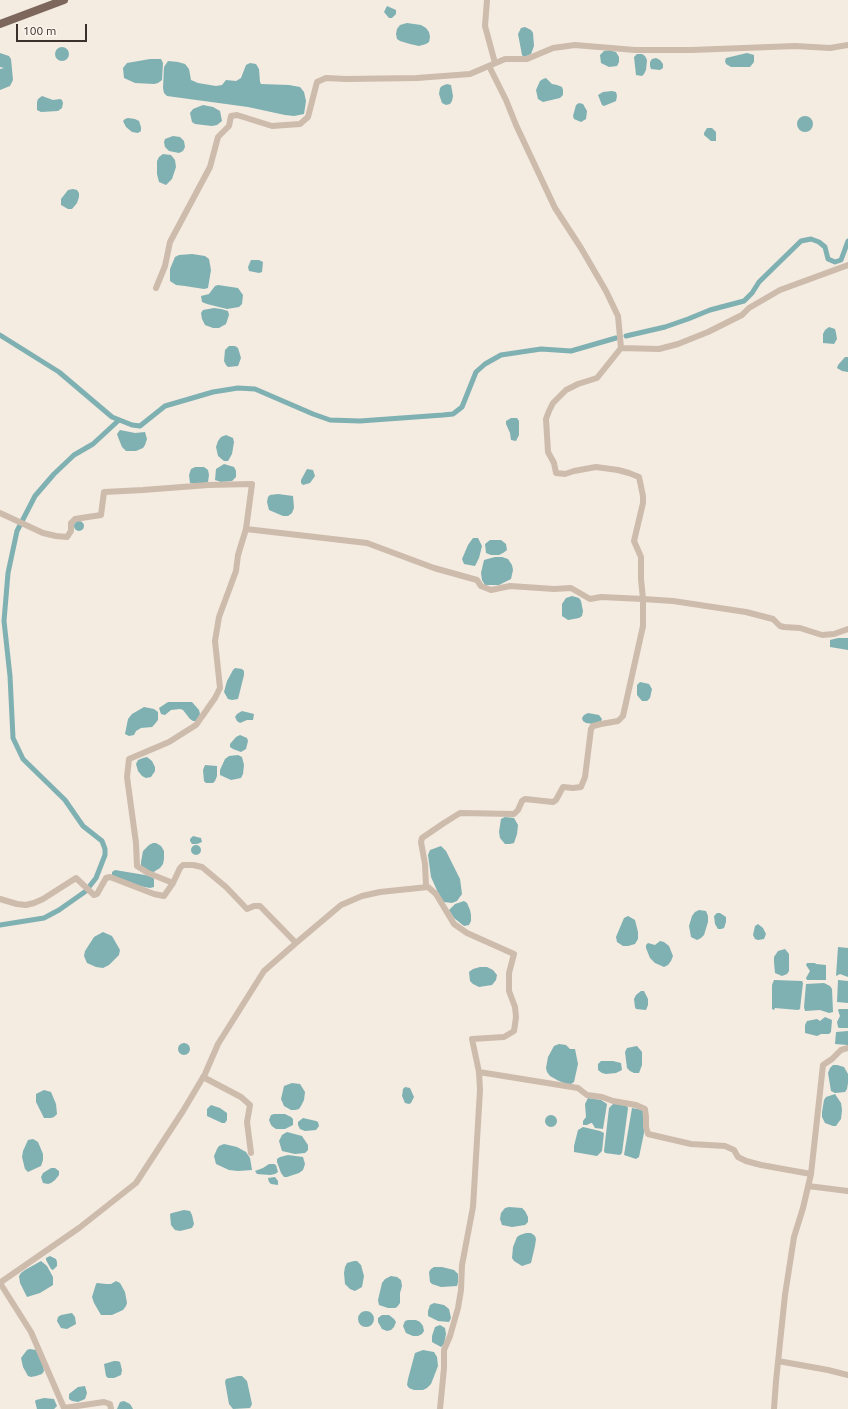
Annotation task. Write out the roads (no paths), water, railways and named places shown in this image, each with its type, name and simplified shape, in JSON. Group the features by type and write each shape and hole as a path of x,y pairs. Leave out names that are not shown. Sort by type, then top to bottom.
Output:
{"main road":[{"path":"0,24 64,0"}],"street":[{"path":"426,886 425,864 421,842 422,838 444,823 460,813 514,814 518,810 522,801 525,799 553,802 556,800 563,787 581,787 585,777 591,729 593,726 618,721 623,716 643,626 643,599 640,579 641,557 634,541 643,503 639,477 618,470 596,467 565,474 556,473 554,463 548,452 546,419 553,403 566,390 578,384 597,378 621,348 618,316 591,266 556,208 516,125 492,64 486,26 487,0"},
{"path":"156,288 165,266 170,242 210,167 218,137 229,126 231,116 237,115 272,126 300,124 308,118 317,82 326,78 346,79 470,74 505,59 528,59 553,48 575,45 635,50 692,50 795,46 830,48 848,45"},
{"path":"621,348 659,349 678,344 708,332 742,315 749,308 780,290 848,265"},
{"path":"0,513 43,533 67,537 71,531 71,522 75,519 101,515 104,492 252,484 246,529 238,555 236,571 219,617 215,641 220,688 196,726 169,742 129,759 127,777 136,843 137,866 148,873 173,883"},
{"path":"246,529 367,544 434,568 477,580 481,586 491,590 510,586 554,589 563,587 571,588 590,599 601,597 674,601 746,612 773,619 780,626 800,628 822,635 834,634 848,629"},
{"path":"0,899 17,904 26,905 34,903 76,878 94,895 97,894 106,878 110,877 154,894 164,896 173,883 177,872 183,865 193,865 202,867 226,887 247,909 254,906 260,906 296,944"},
{"path":"111,1409 110,1404 104,1402 64,1408 31,1332 0,1282 79,1228 136,1183 156,1154 203,1077 218,1044 264,971 341,905 362,896 386,891 426,886 436,894 454,924 467,933 514,954 509,973 510,991 515,1007 516,1017 514,1031 504,1037 472,1039 479,1072 480,1097 473,1207 462,1265 461,1290 458,1308 450,1336 444,1350 444,1368 440,1409"},
{"path":"774,1409 785,1295 794,1237 811,1174 823,1065 841,1050 848,1048"},
{"path":"479,1072 578,1088 587,1095 636,1105 645,1109 648,1134 691,1144 725,1146 734,1150 738,1157 746,1161 811,1174"},
{"path":"203,1077 241,1097 250,1105 247,1122 251,1153"},
{"path":"808,1186 848,1191"},
{"path":"778,1361 848,1375"}],"water":[{"path":"387,6 396,10 396,14 392,18 389,18 384,12"},
{"path":"407,23 421,25 426,28 429,32 429,42 419,46 397,39 397,29 400,25"},
{"path":"525,27 533,33 534,46 531,54 524,57 522,55 518,34 521,28"},
{"path":"62,47 67,49 69,54 67,59 62,61 57,59 55,54 57,49"},
{"path":"609,50 616,52 619,57 617,66 609,67 601,63 600,55 604,51"},
{"path":"0,53 9,56 11,59 13,80 10,86 0,90 0,69 4,68 0,67"},
{"path":"747,53 754,55 754,62 750,67 731,67 726,64 726,58"},
{"path":"637,54 642,54 647,60 646,70 642,76 636,75 634,57"},
{"path":"656,58 663,64 663,68 660,70 651,69 650,66 652,59"},
{"path":"150,59 161,59 163,63 162,80 158,83 135,83 124,78 123,68 127,63"},
{"path":"168,61 185,64 189,69 191,80 198,83 216,86 222,85 226,80 236,81 241,78 246,65 250,63 256,64 259,69 261,84 300,87 304,92 306,101 304,114 294,116 285,115 248,107 167,96 164,93 163,88 164,67"},
{"path":"546,78 552,84 562,87 563,95 560,98 543,102 538,99 536,90 540,81"},
{"path":"447,84 451,85 453,96 450,104 446,105 442,103 439,94 440,88"},
{"path":"603,92 616,92 616,101 604,106 602,105 598,95"},
{"path":"42,96 53,100 62,100 62,108 58,111 41,112 37,110 38,99"},
{"path":"579,103 583,104 587,111 586,119 581,122 574,119 573,116 576,105"},
{"path":"203,105 213,107 220,111 222,121 217,125 212,126 195,124 192,122 190,113 193,109"},
{"path":"805,116 811,118 813,124 811,130 805,132 799,130 797,124 799,118"},
{"path":"128,118 139,121 141,131 138,133 132,132 126,127 123,121"},
{"path":"707,128 712,128 716,132 716,141 711,141 704,135"},
{"path":"173,136 180,137 184,141 185,147 183,151 179,153 169,151 165,147 165,139"},
{"path":"163,154 171,155 175,160 176,167 172,179 166,185 159,182 157,174 157,161"},
{"path":"68,190 77,190 79,197 77,203 72,209 68,209 61,205 61,199"},
{"path":"192,254 205,256 209,259 211,270 208,288 204,289 176,285 170,281 170,269 175,257 179,255"},
{"path":"251,260 259,260 263,262 262,272 259,273 249,271 248,267"},
{"path":"218,285 238,288 243,295 242,304 239,307 227,309 202,302 201,296 209,294 215,286"},
{"path":"214,308 228,311 229,315 226,324 219,328 213,328 205,325 202,319 201,313 203,310"},
{"path":"829,327 835,329 837,339 834,344 823,343 823,334"},
{"path":"229,346 235,346 238,348 241,358 238,366 228,367 224,361 225,350"},
{"path":"845,357 848,357 848,372 837,368"},
{"path":"511,418 517,418 519,421 519,435 516,441 511,440 506,424 506,421"},
{"path":"120,430 135,433 145,432 147,439 143,448 136,451 126,451 122,447 117,434"},
{"path":"226,435 233,438 234,442 232,454 228,461 224,461 218,456 216,447 221,437"},
{"path":"224,464 234,467 236,471 236,477 232,481 221,482 215,480 216,469"},
{"path":"195,467 204,467 208,470 208,482 200,484 190,483 189,475 191,469"},
{"path":"307,469 313,470 315,476 310,483 303,485 301,480"},
{"path":"278,494 293,496 294,508 292,513 288,516 283,516 269,510 267,502 268,497 270,495"},
{"path":"77,521 81,521 83,522 83,530 77,531 74,528 74,524"},
{"path":"473,538 478,538 482,546 475,566 464,564 462,559"},
{"path":"490,540 501,540 506,544 507,550 499,555 491,555 486,553 485,544"},
{"path":"495,557 508,559 513,570 511,579 499,585 485,585 482,580 481,573 484,560"},
{"path":"572,596 579,598 583,611 582,616 579,618 568,620 562,616 562,604 566,598"},
{"path":"848,638 848,650 830,647 830,640"},
{"path":"235,668 242,669 244,671 244,675 238,699 232,700 228,699 224,692 227,681"},
{"path":"640,682 649,684 652,689 650,698 647,701 642,701 637,695 637,685"},
{"path":"168,702 192,702 199,710 200,714 196,721 193,721 183,710 180,709 171,710 165,715 161,714 159,708"},
{"path":"144,707 154,709 158,712 158,720 152,727 141,728 136,731 134,735 129,736 125,734 128,719 132,714"},
{"path":"242,711 254,714 253,720 247,720 240,723 237,721 235,717"},
{"path":"588,713 599,715 602,719 601,721 593,724 586,723 582,718"},
{"path":"240,735 247,738 248,741 246,749 241,752 230,747 230,744"},
{"path":"238,755 242,757 244,765 241,778 231,780 220,775 220,770 225,759 229,756"},
{"path":"147,757 152,761 155,771 151,777 146,778 138,771 136,764 138,760"},
{"path":"205,765 217,766 217,776 213,783 206,783 204,781 203,770"},
{"path":"505,817 514,818 518,825 514,843 505,844 500,838 499,832 501,819"},
{"path":"193,836 201,838 202,842 192,844 190,839"},
{"path":"153,843 161,846 164,851 164,859 160,868 152,873 141,866 141,862 143,851"},
{"path":"196,845 201,850 196,855 191,850"},
{"path":"441,846 446,851 460,879 462,894 457,901 452,903 444,902 440,897 431,877 428,855 430,850"},
{"path":"115,870 151,876 154,879 154,887 150,888 134,885 112,875 112,872"},
{"path":"464,901 467,903 470,910 471,921 469,925 464,926 454,918 449,910 455,904"},
{"path":"699,910 706,911 708,922 704,935 697,940 691,937 689,926 692,916"},
{"path":"717,913 720,913 726,917 724,928 718,929 715,924 714,916"},
{"path":"628,916 635,920 638,939 635,944 623,946 617,942 616,937 624,918"},
{"path":"758,924 763,928 766,934 764,939 755,939 753,935 755,926"},
{"path":"103,932 112,936 120,950 119,955 109,965 103,968 87,963 84,956 85,951 94,937"},
{"path":"660,941 669,946 673,956 668,965 664,967 655,963 650,958 646,948 648,943 655,945"},
{"path":"838,947 848,948 848,977 840,974 836,976"},
{"path":"785,949 789,954 789,971 787,974 782,976 775,973 774,957 778,951"},
{"path":"807,963 826,965 826,980 807,980 806,978 810,971 806,965"},
{"path":"480,967 487,967 493,970 497,975 496,980 492,985 479,987 470,981 469,972"},
{"path":"774,980 802,981 800,1009 772,1009 772,985"},
{"path":"838,980 848,981 848,1003 837,1002"},
{"path":"824,983 832,989 833,1012 829,1013 820,1010 805,1011 806,984"},
{"path":"641,991 644,991 648,999 646,1010 636,1009 635,1007 634,999"},
{"path":"839,1009 848,1009 848,1028 838,1027 837,1022 840,1016"},
{"path":"825,1017 832,1020 831,1032 829,1034 821,1034 817,1036 805,1033 805,1025 807,1021 817,1019 820,1021"},
{"path":"848,1031 848,1045 835,1044 836,1032"},
{"path":"186,1043 189,1044 189,1054 182,1055 179,1054 178,1047 179,1044"},
{"path":"559,1044 566,1045 570,1049 575,1049 578,1064 574,1082 571,1084 566,1084 557,1080 550,1076 547,1072 546,1068 548,1057 554,1046"},
{"path":"637,1046 642,1052 642,1065 639,1073 634,1073 627,1068 625,1052 627,1048"},
{"path":"601,1061 621,1063 622,1070 616,1073 602,1073 598,1070 598,1064"},
{"path":"833,1065 844,1067 848,1074 847,1089 845,1092 835,1093 831,1091 828,1073"},
{"path":"292,1083 300,1084 305,1092 304,1100 301,1106 299,1109 295,1110 291,1110 284,1106 281,1099 284,1086"},
{"path":"405,1087 410,1088 414,1097 409,1104 405,1103 402,1096 403,1089"},
{"path":"44,1090 51,1092 56,1104 57,1114 51,1118 44,1118 36,1102 36,1094"},
{"path":"835,1094 841,1103 842,1110 841,1119 836,1126 833,1126 825,1123 822,1117 822,1112 826,1097"},
{"path":"588,1098 601,1100 607,1104 603,1129 595,1128 592,1123 583,1125 583,1121 586,1117 585,1104"},
{"path":"614,1103 627,1106 628,1108 622,1153 620,1155 605,1153 604,1151 609,1108"},
{"path":"211,1105 220,1108 227,1113 227,1120 225,1123 207,1116 207,1109"},
{"path":"632,1108 643,1110 644,1120 644,1133 639,1157 636,1159 624,1155"},
{"path":"285,1114 291,1117 293,1119 293,1125 285,1129 276,1129 271,1125 269,1120 271,1115"},
{"path":"551,1115 555,1117 557,1121 555,1125 551,1127 547,1125 545,1121 547,1117"},
{"path":"303,1118 318,1122 319,1126 316,1130 305,1131 300,1129 298,1122"},
{"path":"583,1127 604,1133 602,1151 597,1156 574,1152 578,1130"},
{"path":"287,1132 302,1136 308,1145 308,1150 305,1153 295,1154 282,1151 279,1141 282,1135"},
{"path":"33,1139 38,1142 43,1154 43,1160 41,1166 28,1172 25,1169 22,1157 28,1140"},
{"path":"224,1144 237,1147 246,1152 250,1158 252,1170 229,1170 216,1164 214,1156 219,1146"},
{"path":"288,1155 303,1157 305,1164 303,1170 299,1173 284,1177 281,1173 277,1159"},
{"path":"269,1164 276,1165 278,1172 270,1175 257,1174 255,1171 263,1168"},
{"path":"51,1168 55,1168 59,1171 59,1175 51,1183 43,1183 41,1177 43,1173"},
{"path":"275,1177 278,1181 278,1185 271,1184 269,1182 268,1178"},
{"path":"505,1208 522,1208 528,1217 528,1222 525,1225 512,1227 502,1225 500,1219 501,1213"},
{"path":"184,1210 190,1211 194,1224 192,1228 180,1231 175,1230 171,1225 170,1214"},
{"path":"526,1233 531,1233 536,1239 531,1263 522,1266 512,1258 513,1247 517,1237"},
{"path":"50,1256 56,1259 57,1262 57,1266 53,1270 46,1260 46,1258"},
{"path":"41,1261 47,1266 53,1277 53,1285 40,1293 27,1297 20,1283 19,1276 25,1270"},
{"path":"357,1261 361,1265 364,1276 362,1287 355,1291 350,1289 345,1284 344,1273 347,1263"},
{"path":"434,1267 454,1270 458,1274 457,1286 441,1287 432,1284 430,1282 429,1272"},
{"path":"391,1276 397,1277 401,1280 402,1286 400,1303 395,1308 388,1308 379,1305 378,1300 382,1283 385,1279"},
{"path":"116,1281 120,1283 125,1292 127,1303 126,1306 123,1310 112,1315 101,1315 92,1297 96,1284 111,1284"},
{"path":"434,1303 444,1305 449,1309 451,1318 449,1322 438,1321 428,1316 430,1305"},
{"path":"366,1311 372,1313 374,1319 372,1325 366,1327 360,1325 358,1319 360,1313"},
{"path":"72,1313 75,1317 76,1324 67,1329 61,1328 57,1321 58,1317"},
{"path":"382,1315 389,1315 396,1322 391,1330 387,1331 382,1329 378,1322 378,1318"},
{"path":"416,1320 420,1322 424,1331 422,1334 413,1336 406,1333 403,1326 405,1321"},
{"path":"440,1325 445,1328 446,1334 444,1344 441,1347 432,1342 435,1327"},
{"path":"27,1350 36,1350 43,1365 44,1371 42,1374 31,1377 28,1376 23,1367 21,1358"},
{"path":"423,1350 434,1352 437,1357 438,1366 431,1384 427,1388 423,1390 414,1390 409,1388 407,1385 408,1379 415,1353"},
{"path":"114,1361 120,1362 122,1370 121,1375 114,1378 108,1378 106,1376 104,1364"},
{"path":"242,1376 247,1381 252,1404 250,1408 233,1409 229,1404 225,1382 226,1379"},
{"path":"85,1386 87,1393 85,1399 78,1402 69,1399 69,1394 78,1387"},
{"path":"44,1398 54,1399 57,1406 54,1409 37,1409 35,1401"},
{"path":"124,1401 130,1404 133,1409 117,1409 120,1402"}],"waterway":[{"path":"626,336 665,327 710,310 744,301 752,293 759,282 801,241 811,239 819,242 825,247 828,259 835,262 841,260 848,241"},
{"path":"0,335 59,372 112,417 132,425 140,426 165,406 213,392 238,388 255,389 330,420 360,421 453,414 462,407 476,372 485,364 501,355 541,349 571,351 616,338"},
{"path":"89,887 96,878 105,855 105,849 102,841 83,826 65,800 23,759 13,738 10,676 4,621 8,573 17,531 35,496 54,474 74,455 93,444 119,420"},
{"path":"0,925 44,918 59,910 86,891"}]}
